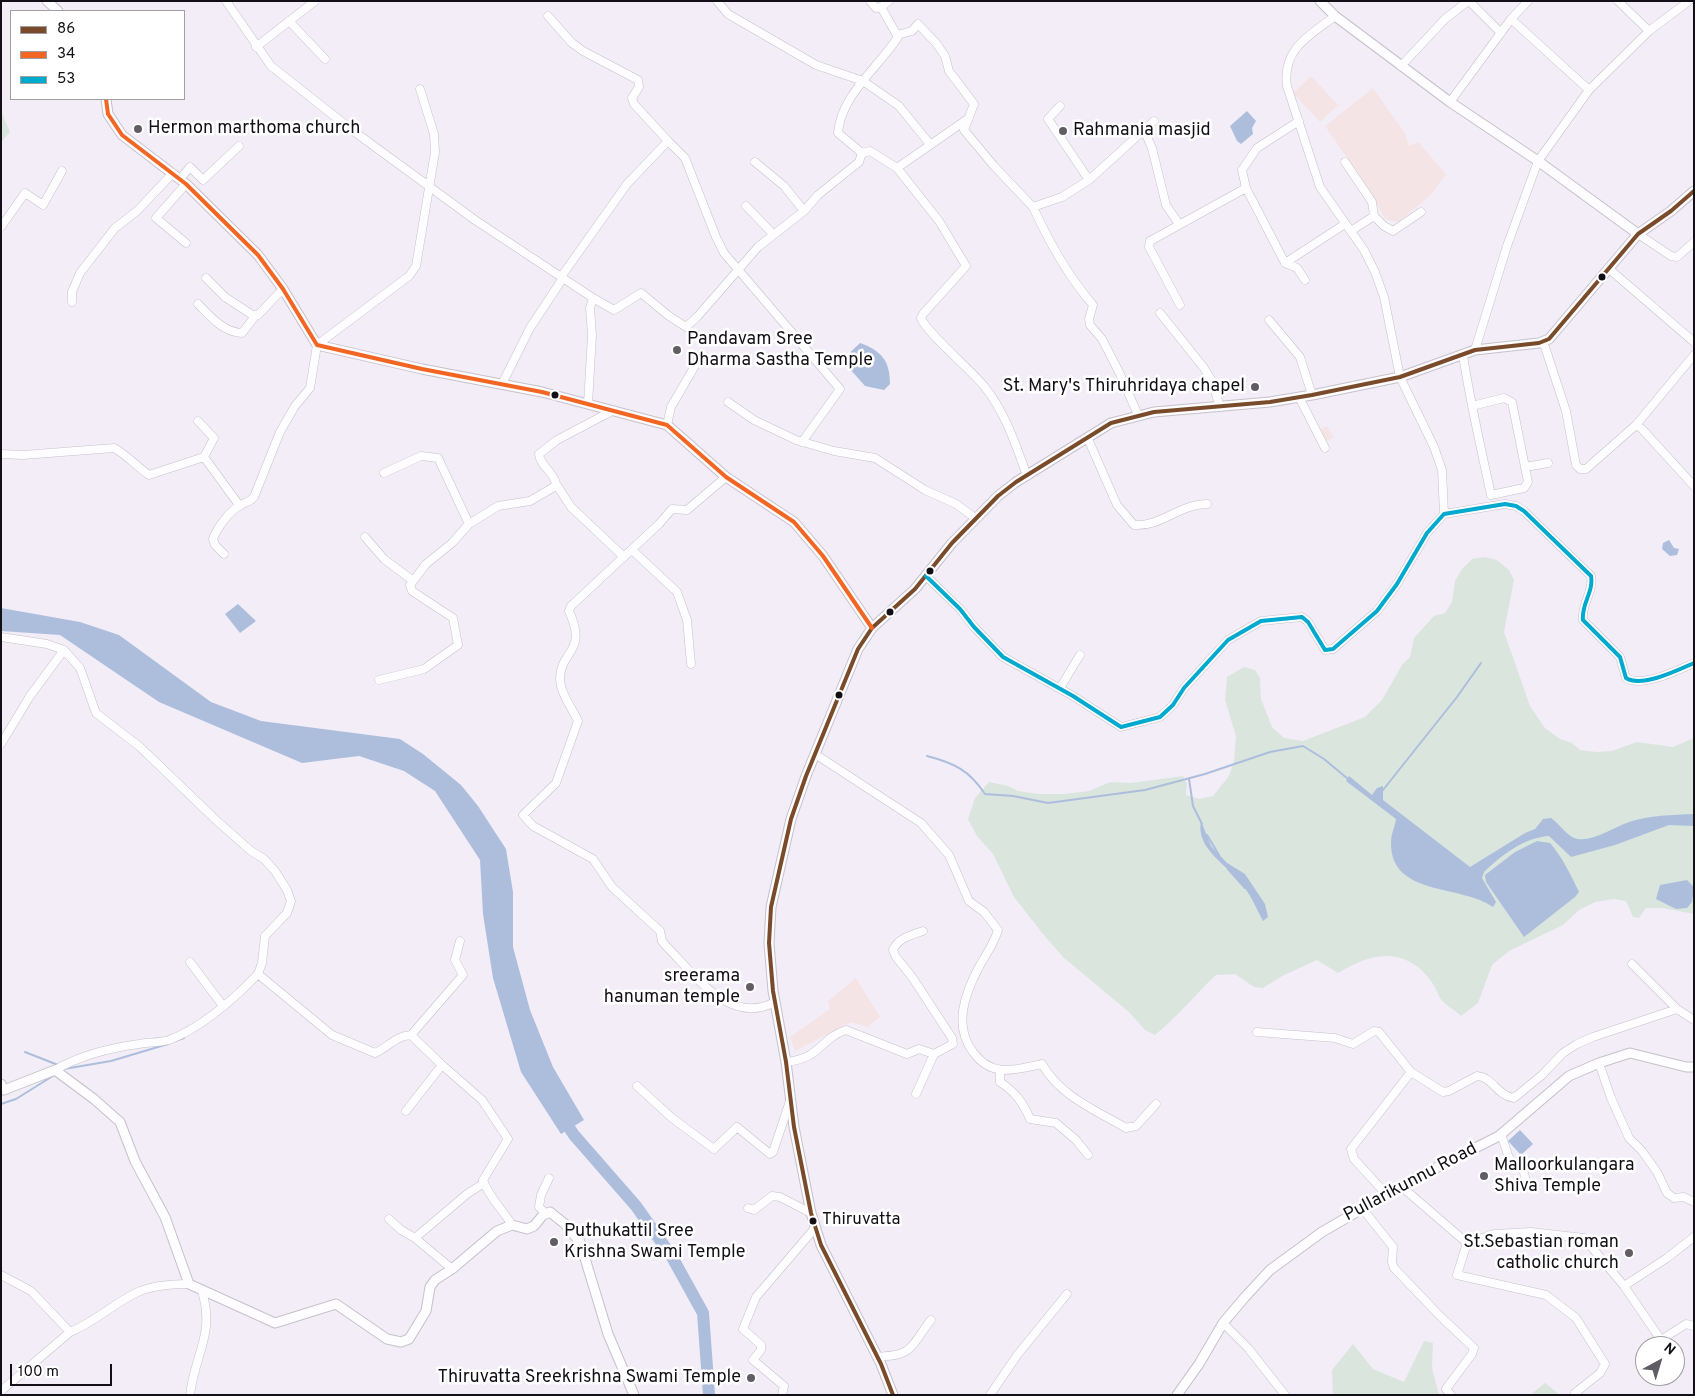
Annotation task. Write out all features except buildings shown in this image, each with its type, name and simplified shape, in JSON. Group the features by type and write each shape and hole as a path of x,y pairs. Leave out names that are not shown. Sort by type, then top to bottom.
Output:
{"main road":[{"path":"47,1 57,10"},
{"path":"1320,1 1335,16 1450,102 1538,161 1638,234"},
{"path":"106,100 108,114 122,135 180,179 258,255 283,289 317,345 422,369 502,384 667,425 726,477 794,522 823,556 872,628"},
{"path":"893,1395 878,1357 815,1228 790,1101 786,1062 775,1002 769,943 771,907 791,819 815,754 858,650 872,628 892,612 926,576 975,518 998,496 1112,423 1138,415 1270,402 1312,395 1400,377 1476,350 1549,339 1638,234 1671,211 1694,191"},
{"name":"Pullarikunnu Road","path":"1177,1395 1199,1364 1223,1323 1270,1270 1322,1232 1362,1207 1501,1134 1569,1076 1599,1063 1630,1053 1686,1067 1694,1067"},
{"path":"2,1089 59,1070 94,1099 120,1122 135,1161 166,1217 189,1284 275,1323 336,1304 387,1339 401,1342 409,1339 426,1311 430,1287 435,1280 452,1270 498,1230 512,1225 527,1229 534,1226 550,1212 580,1242 608,1334 634,1395"}],"street":[{"path":"226,1 256,47 271,66 352,130 489,230 614,310 636,294 642,293 669,316 686,327 698,316 739,268 773,234 804,211 818,195 861,160 862,153"},
{"path":"256,47 316,1"},
{"path":"717,1 728,14 810,61 863,81 899,106 930,143"},
{"path":"870,1 876,8 889,1"},
{"path":"1401,66 1445,19 1469,1 1501,33"},
{"path":"1450,102 1511,19 1528,1"},
{"path":"1618,1 1649,32"},
{"path":"1476,350 1507,246 1538,161 1589,90 1649,32 1689,1"},
{"path":"862,153 838,133 842,114 848,101 866,76 893,46 898,37 881,7"},
{"path":"548,16 572,43 583,51 638,80 639,88 632,98 634,104 685,158 724,253 739,268 840,389 802,442"},
{"path":"1335,16 1298,45 1288,61 1287,86 1314,174 1320,187 1364,250 1381,289 1400,377 1434,447 1442,470 1444,514"},
{"path":"1511,19 1589,90"},
{"path":"289,20 325,59"},
{"path":"897,35 912,31 918,24 945,56 949,71 974,104 964,130 994,166 1033,207 1046,235 1074,281 1093,305 1089,319 1090,325 1102,339 1138,415"},
{"path":"224,554 215,545 213,539 216,531 239,505 250,502 254,497 280,432 295,406 310,388 317,345 412,274 416,266 428,184 434,161 434,134 420,89"},
{"path":"1060,106 1048,118 1089,180"},
{"path":"897,168 930,143 969,118"},
{"path":"1033,207 1062,197 1089,180 1154,121"},
{"path":"1299,121 1257,148 1242,170 1246,188 1285,262 1297,268 1305,280"},
{"path":"1144,130 1152,148 1166,205 1179,224"},
{"path":"502,384 530,328 562,277 627,184 668,141"},
{"path":"186,243 156,218 180,179 190,167 203,180 239,146"},
{"path":"862,153 870,151 897,168 939,221 966,266 922,314 923,323 985,387 1006,422 1027,476"},
{"path":"755,162 784,186 804,211"},
{"path":"1345,162 1372,202 1374,216 1384,226 1393,231 1421,212"},
{"path":"1,227 25,193 42,205 62,171"},
{"path":"72,302 72,292 80,273 115,228 180,179"},
{"path":"1180,305 1149,248 1150,241 1246,188"},
{"path":"746,206 773,234"},
{"path":"1351,232 1374,216"},
{"path":"1285,262 1345,224"},
{"path":"1638,234 1671,256 1678,258 1694,242"},
{"path":"1608,268 1694,342"},
{"path":"206,278 225,296 256,315"},
{"path":"198,304 217,323 234,332 242,333 256,315 283,289"},
{"path":"588,404 592,335 590,308 593,298"},
{"path":"1160,313 1204,368 1212,381 1220,407"},
{"path":"1269,320 1300,357 1312,395"},
{"path":"1543,341 1566,411 1576,465 1580,469 1586,469 1636,425 1694,355"},
{"path":"1463,354 1472,406 1491,495 1524,488 1528,482 1512,402 1504,398 1472,406"},
{"path":"667,425 671,407 696,364"},
{"path":"1299,396 1325,448"},
{"path":"728,402 754,420 802,442 834,451 875,458 925,490 956,504 975,518"},
{"path":"612,411 557,440 539,454 538,457 555,478 556,484 571,507 624,557"},
{"path":"1,454 23,455 114,448 127,455 137,467 149,475 204,457 214,438 198,422"},
{"path":"1636,425 1642,429 1694,486"},
{"path":"1088,439 1116,505 1134,525 1146,526 1192,504 1207,504"},
{"path":"384,473 421,456 438,458 469,524"},
{"path":"204,457 239,505"},
{"path":"1525,466 1548,463"},
{"path":"726,477 687,510 672,509 632,550 574,601 569,611 576,637 575,646 561,668 560,680 566,700 578,721 556,783 522,815 533,826 593,859 612,887 660,931 662,941 714,995 727,1003 746,1008 763,1009 775,1002"},
{"path":"379,680 424,669 458,645 453,618 412,591 410,586 412,580 426,564 452,543 469,524 498,506 530,501 556,484"},
{"path":"926,576 960,609 974,627 1002,656 1060,688 1117,725 1129,726 1160,717 1173,705 1184,688 1228,640 1262,621 1302,617 1308,622 1325,650 1333,649 1377,611 1397,584 1427,533 1444,514 1505,504 1516,506 1524,511 1591,576 1592,583 1583,608 1583,620 1620,657 1624,674 1630,681 1637,682 1667,675 1694,663"},
{"path":"365,538 384,559 412,580"},
{"path":"632,550 677,592 687,620 691,664"},
{"path":"1,637 47,644 64,650 80,668 96,713 140,747 216,820 251,851 264,859 288,890 291,900 287,912 265,936 262,964 258,974 223,1006 183,1033 168,1040 112,1048 86,1055 59,1070"},
{"path":"1,744 30,696 64,650"},
{"path":"1060,688 1080,655"},
{"path":"815,754 921,823 949,855 969,901 984,912 998,930 995,941 980,966 964,1004 961,1027 965,1043 988,1068 1000,1070 1042,1064 1048,1075 1066,1094 1126,1128 1136,1126 1156,1104"},
{"path":"923,931 905,937 896,944 893,950 952,1038 953,1044"},
{"path":"258,974 332,1035 375,1053 398,1038 410,1035 463,976 455,960 460,941"},
{"path":"190,962 223,1006"},
{"path":"1632,964 1676,1009 1694,1020"},
{"path":"1257,1032 1274,1035 1328,1037 1353,1044 1374,1031 1379,1032 1390,1043 1411,1072 1443,1092 1449,1091 1477,1076 1482,1076 1503,1096 1514,1098 1542,1075 1563,1054 1577,1044 1655,1014 1676,1009"},
{"path":"786,1062 802,1060 814,1054 828,1040 846,1030 907,1054 919,1049 934,1054"},
{"path":"410,1035 442,1066 482,1100 508,1139 487,1170 484,1183 467,1194 415,1238"},
{"path":"916,1094 934,1054 953,1044 965,1043"},
{"path":"1599,1063 1611,1098 1629,1138 1657,1172 1667,1193 1674,1198 1684,1197 1694,1202"},
{"path":"406,1111 442,1066"},
{"path":"1000,1070 1000,1082 1018,1098 1030,1119 1056,1124 1076,1140 1088,1155"},
{"path":"1387,1195 1352,1156 1352,1149 1411,1072"},
{"path":"637,1086 672,1118 714,1149 737,1127 770,1154 790,1101"},
{"path":"1501,1134 1509,1158 1524,1172 1526,1184"},
{"path":"546,1214 539,1207 541,1195 549,1178"},
{"path":"484,1183 512,1225"},
{"path":"1402,1187 1467,1243"},
{"path":"748,1208 754,1210 772,1196 811,1213"},
{"path":"1362,1207 1393,1247 1394,1268 1474,1348 1472,1354 1446,1390 1452,1395"},
{"path":"389,1219 401,1230 415,1238 452,1270"},
{"path":"782,1395 784,1386 753,1360 761,1345 743,1329 744,1322 756,1297 815,1228"},
{"path":"1467,1243 1494,1234 1531,1232 1584,1238 1624,1286 1661,1340 1686,1324 1694,1326"},
{"path":"1624,1286 1667,1258 1694,1237"},
{"path":"1467,1243 1457,1275 1546,1295 1576,1318 1606,1364 1600,1373 1575,1393"},
{"path":"1,1275 31,1291 70,1332"},
{"path":"1,1391 70,1332 89,1324 138,1292 165,1285 189,1284"},
{"path":"190,1395 192,1380 206,1333 206,1304 202,1291"},
{"path":"990,1395 1018,1354 1067,1294"},
{"path":"878,1357 902,1353 914,1345 920,1332 931,1320"},
{"path":"1223,1323 1248,1348 1285,1395"}],"shaded area":[{"path":"1311,76 1338,105 1320,122 1293,93"},
{"path":"1373,88 1405,133 1409,146 1418,142 1446,174 1430,196 1398,222 1385,219 1368,188 1325,126"},
{"path":"1,111 10,132 1,142"},
{"path":"1327,426 1334,437 1323,443 1317,431"},
{"path":"1484,557 1497,560 1509,570 1514,580 1504,632 1530,706 1545,728 1560,739 1572,743 1580,750 1597,752 1612,751 1637,742 1673,747 1694,738 1694,914 1663,908 1646,908 1639,918 1633,917 1626,901 1614,899 1595,902 1579,910 1563,925 1509,951 1492,965 1478,1003 1461,1016 1442,1001 1432,983 1421,970 1399,957 1387,956 1362,961 1338,973 1317,960 1282,976 1263,988 1254,987 1235,974 1216,975 1155,1035 1145,1030 1129,1012 1063,957 1014,897 993,854 977,836 968,819 975,798 989,782 1008,786 1018,791 1039,794 1064,794 1089,791 1110,782 1131,783 1183,776 1187,784 1186,795 1199,799 1213,796 1229,776 1234,761 1236,736 1225,700 1227,677 1244,667 1255,670 1260,678 1261,699 1272,727 1284,738 1303,741 1365,717 1382,700 1402,665 1410,657 1414,638 1434,616 1445,613 1452,602 1455,581 1462,569 1472,559"},
{"path":"856,978 880,1017 867,1027 851,1022 795,1051 790,1037 830,1009 828,1001"},
{"path":"1424,1341 1433,1343 1432,1368 1439,1395 1333,1395 1332,1370 1353,1344 1373,1369 1404,1382"},
{"path":"1545,1383 1560,1395 1530,1395"}],"water":[{"path":"1247,111 1256,121 1252,128 1253,134 1241,144 1237,141 1230,126"},
{"path":"860,343 879,353 886,363 890,384 884,390 865,386 842,360"},
{"path":"1669,540 1674,548 1679,549 1677,555 1670,556 1662,549 1663,543"},
{"path":"238,604 256,621 240,633 225,614"},
{"path":"1,608 80,622 119,635 211,702 261,721 400,739 423,754 461,785 478,806 506,849 513,892 513,947 530,1010 553,1067 584,1120 561,1134 521,1072 493,978 483,914 480,860 435,791 404,771 359,756 302,763 159,702 60,635 1,631"},
{"path":"1349,776 1372,795 1377,788 1383,786 1383,800 1470,867 1525,833 1535,829 1543,819 1551,818 1571,836 1580,839 1594,837 1629,822 1669,815 1694,814 1694,826 1669,825 1615,845 1571,857 1549,836 1530,840 1498,859 1484,872 1482,878 1496,902 1493,907 1479,900 1414,881 1402,872 1394,860 1391,842 1396,819 1346,781"},
{"path":"1201,821 1211,846 1227,863 1245,874 1265,904 1268,917 1263,921 1252,899 1238,879 1215,857 1203,841"},
{"path":"1537,841 1550,843 1555,849 1563,860 1579,892 1524,937 1486,882 1485,875 1515,852"},
{"path":"1687,880 1694,887 1692,902 1687,908 1676,909 1656,899 1660,885"},
{"path":"1520,1130 1533,1144 1521,1155 1508,1141"}],"waterway":[{"path":"1383,790 1457,697 1481,663"},
{"path":"927,756 953,765 967,773 985,794 1013,796 1048,803 1145,790 1205,774 1270,752 1303,746 1324,759 1348,779"},
{"path":"1189,779 1193,806 1202,824"},
{"path":"1207,835 1219,855"},
{"path":"1228,869 1245,888"},
{"path":"175,1041 184,1038"},
{"path":"64,1069 111,1061 168,1044"},
{"path":"25,1052 58,1065"},
{"path":"1,1104 16,1099 56,1074"},
{"path":"560,1114 574,1135 636,1206 672,1257 703,1313 709,1395"}],"transit line":[{"name":"34","path":"106,100 108,114 122,135 186,184 258,255 283,289 317,345 422,369 542,392 667,425 726,477 794,522 823,556 872,628"},
{"name":"86","path":"893,1395 881,1364 821,1245 811,1213 794,1127 786,1062 773,991 769,943 771,907 791,819 806,776 858,649 872,628 915,589 952,543 998,496 1016,482 1111,423 1154,412 1270,402 1312,395 1400,377 1475,350 1539,343 1549,339 1638,234 1671,211 1694,191"},
{"name":"53","path":"926,576 960,609 974,627 1003,657 1073,696 1121,727 1160,717 1173,705 1184,688 1228,640 1261,621 1302,617 1308,622 1325,650 1333,649 1377,611 1397,584 1427,533 1444,514 1505,504 1516,506 1524,511 1591,576 1591,587 1584,609 1583,620 1620,657 1626,678 1633,681 1641,681 1660,677 1694,663"}],"place":[{"name":"Hermon marthoma church","path":"138,129"},
{"name":"Rahmania masjid","path":"1063,131"},
{"name":"Pandavam Sree Dharma Sastha Temple","path":"677,350"},
{"name":"St. Mary's Thiruhridaya chapel","path":"1255,387"},
{"name":"sreerama hanuman temple","path":"750,987"},
{"name":"Malloorkulangara Shiva Temple","path":"1484,1176"},
{"name":"Thiruvatta","path":"813,1221"},
{"name":"Puthukattil Sree Krishna Swami Temple","path":"554,1242"},
{"name":"St.Sebastian roman catholic church","path":"1629,1253"},
{"name":"Thiruvatta Sreekrishna Swami Temple","path":"751,1378"}]}
